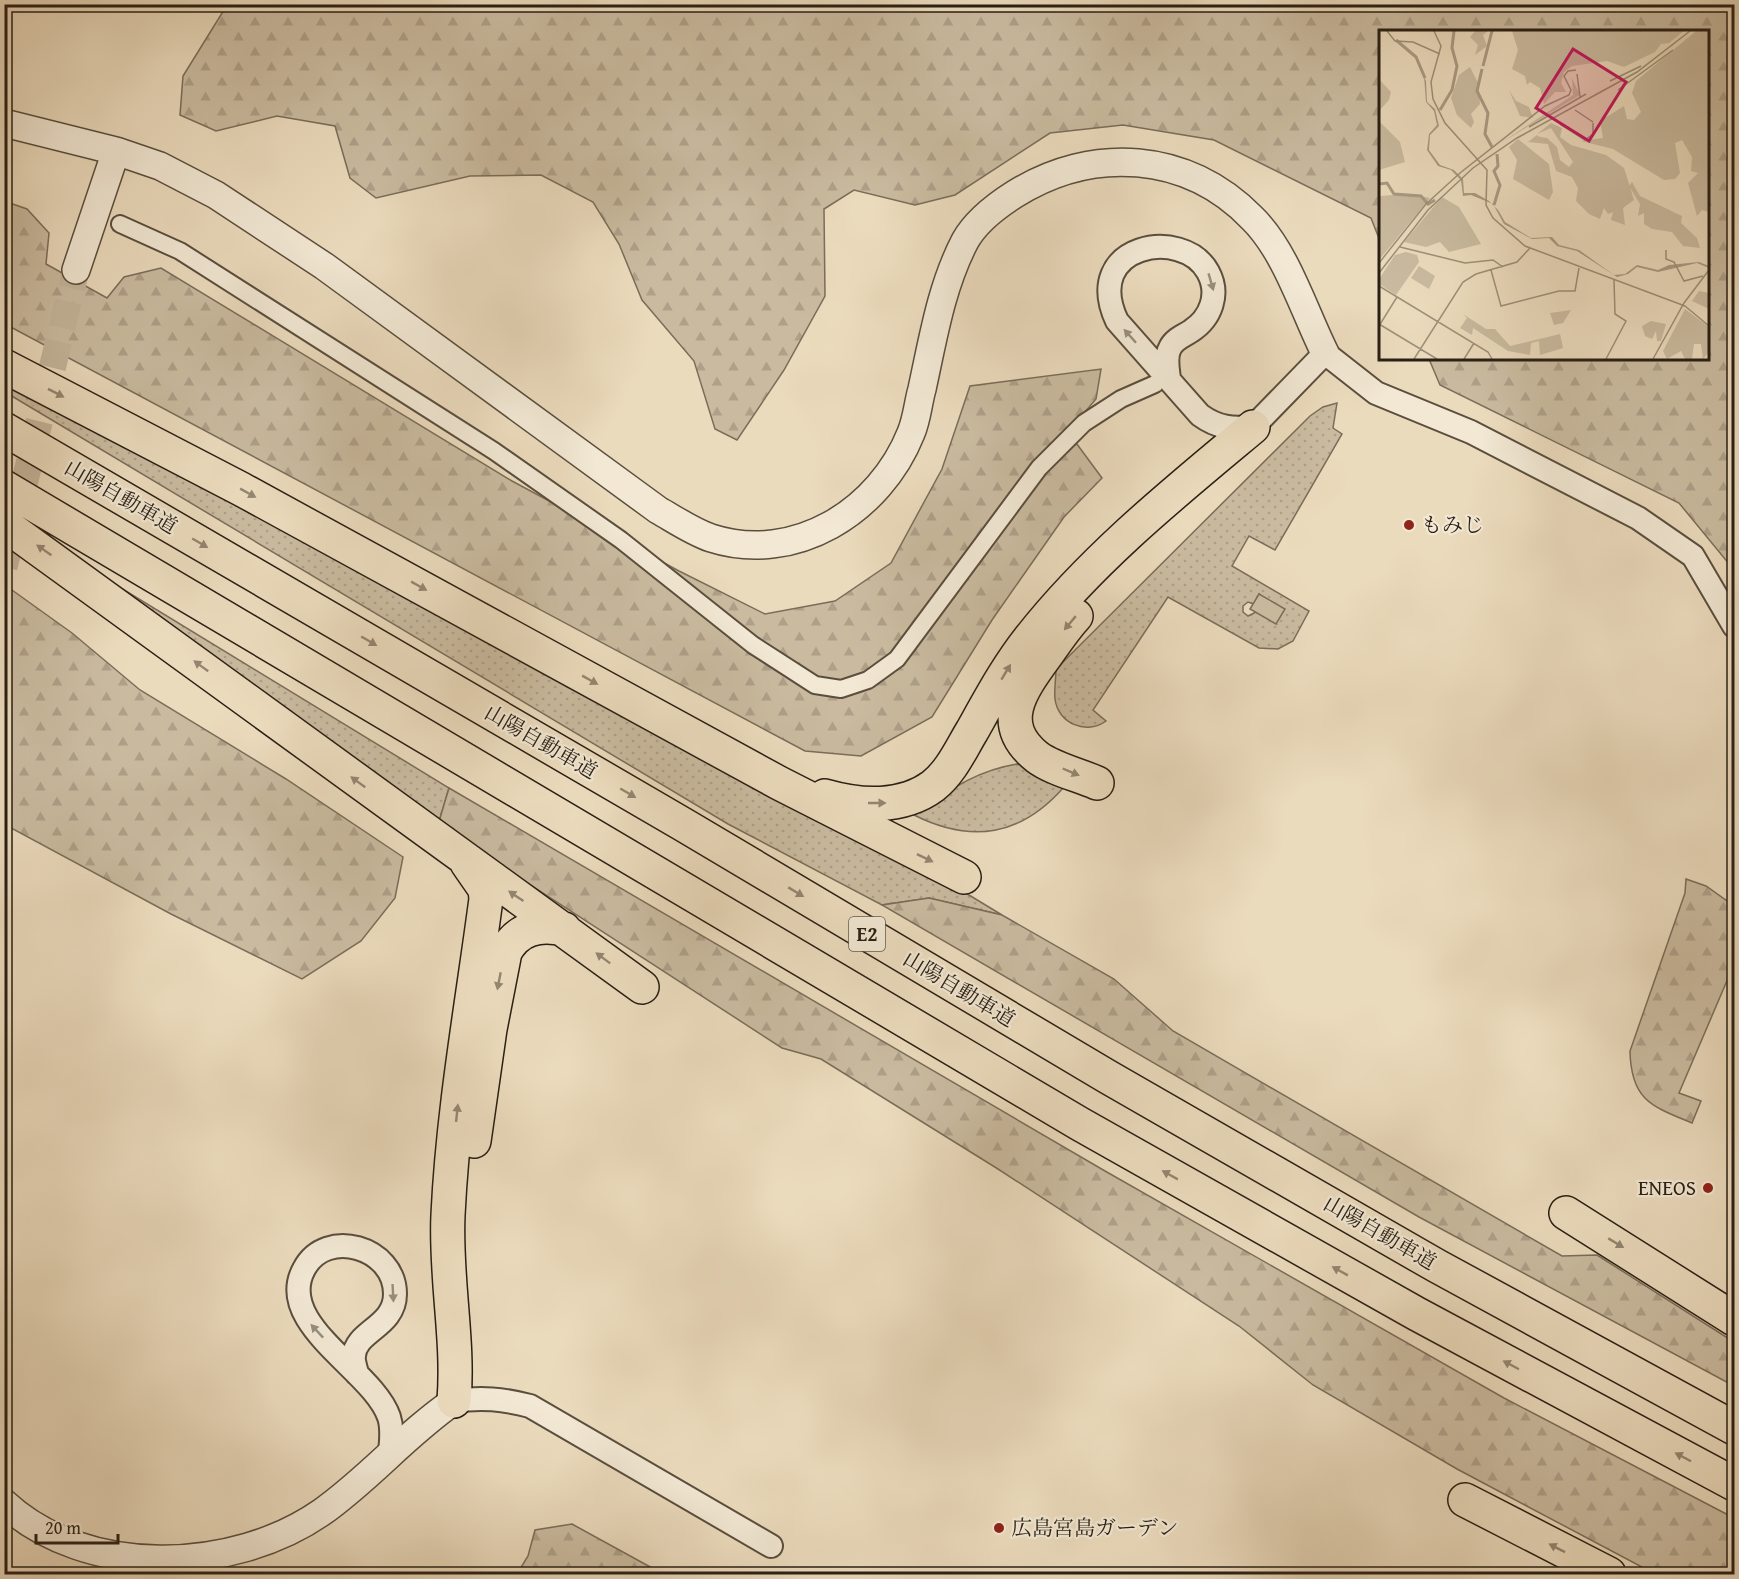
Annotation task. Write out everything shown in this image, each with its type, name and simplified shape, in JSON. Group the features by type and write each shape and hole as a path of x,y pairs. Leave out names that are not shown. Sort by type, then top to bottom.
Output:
{"highway":[{"path":"4,366 241,489 779,783 964,877"},
{"path":"1097,783 1039,758 1024,744 1016,726 1015,706 1023,687 1070,623 1158,534 1253,427"},
{"path":"779,783 844,802 883,804 909,798 933,786 952,766 1008,667 1054,608 1144,520 1253,427"},
{"name":"山陽自動車道","path":"4,429 684,825 1108,1077 1437,1266 1734,1428"},
{"name":"E2","path":"4,486 1080,1124 1417,1314 1734,1484"},
{"path":"4,524 467,862 564,928 642,987"},
{"path":"454,1401 456,1354 448,1266 451,1160 486,899 485,889 467,862"},
{"path":"454,1401 465,1352 461,1250 465,1201 490,1029 505,952 515,937 531,928 547,925 564,928"},
{"path":"1566,1213 1734,1319"},
{"path":"1465,1500 1609,1575"}],"street":[{"path":"4,123 116,151 160,166 216,195 271,230 658,510 710,538 751,544 786,543 825,530 858,508 885,477 911,432 946,284 966,239 994,207 1041,178 1087,164 1129,161 1174,168 1218,189 1253,218 1283,262 1325,353 1376,393 1471,432 1638,518 1693,556 1734,626"},
{"path":"76,270 116,151"},
{"path":"120,224 180,251 494,451 621,540 753,645 815,685 841,689 868,680 897,659 1039,468 1084,423 1120,399 1162,382"},
{"path":"1162,382 1170,346 1205,319 1212,305 1214,288 1208,271 1196,258 1180,249 1161,247 1126,256 1113,270 1108,286 1109,303 1117,321 1162,382 1211,423 1225,429 1253,427 1325,353"},
{"path":"357,1374 354,1355 358,1343 385,1321 392,1310 395,1293 390,1275 378,1259 360,1247 340,1245 322,1250 307,1262 298,1279 298,1301 309,1323 357,1374 389,1416 392,1432 390,1453"},
{"path":"4,1503 45,1533 92,1552 142,1561 199,1559 279,1536 321,1512 367,1476 428,1419 454,1401 479,1398 502,1399 530,1406 771,1546"}],"green space":[{"path":"227,5 1734,5 1734,570 1679,503 1440,385 1429,360 1709,360 1709,30 1379,30 1379,238 1371,218 1214,140 1123,125 1050,133 955,195 915,205 854,190 824,209 825,296 784,370 737,440 715,429 694,361 642,300 619,244 593,202 541,175 470,176 376,198 350,178 335,126 277,116 216,131 180,115 183,76"},
{"path":"4,201 27,209 49,233 46,264 107,298 124,277 161,268 512,481 679,571 765,614 835,601 891,563 942,469 970,386 1101,369 1096,399 1068,432 1102,478 1064,517 992,620 932,717 861,756 805,751 5,324"},
{"path":"5,383 132,447 964,892 1002,915 929,898 882,905 728,824 5,392"},
{"path":"1337,403 1333,428 1342,434 1275,550 1249,536 1232,566 1309,611 1293,641 1278,649 1259,648 1168,597 1093,710 1106,721 1090,727 1082,727 1067,721 1057,708 1055,699 1056,669 1310,416 1323,407","holes":["1259,594 1276,623 1256,612 1248,616 1243,612 1243,606 1248,602 1254,604"]},
{"path":"5,585 72,633 140,690 286,779 403,857 395,898 361,941 302,979 171,914 11,828 4,819 4,746 8,733 4,731"},
{"path":"116,585 449,788 438,825"},
{"path":"1259,594 1285,609 1276,624 1250,609"},
{"path":"1017,764 1047,768 1064,787 1031,816 1013,825 976,832 956,830 914,815 975,777"},
{"path":"449,788 1105,1171 1504,1398 1734,1518 1734,1574 1655,1574 1457,1469 1313,1385 1239,1326 998,1169 821,1059 782,1048 438,825"},
{"path":"1686,879 1706,886 1734,906 1734,969 1732,969 1679,1093 1701,1101 1692,1123 1655,1106 1639,1091 1634,1081 1630,1051 1685,893"},
{"path":"929,898 1002,915 1114,979 1173,1031 1562,1256 1597,1255 1734,1342 1734,1386 1419,1217 882,905"},
{"path":"572,1524 663,1574 517,1574 528,1556 535,1530"}],"tunnel":[{"path":"4,567 76,270"}],"place":[{"name":"もみじ","path":"1409,525"},
{"name":"ENEOS","path":"1708,1188"},
{"name":"広島宮島ガーデン","path":"999,1528"}]}
